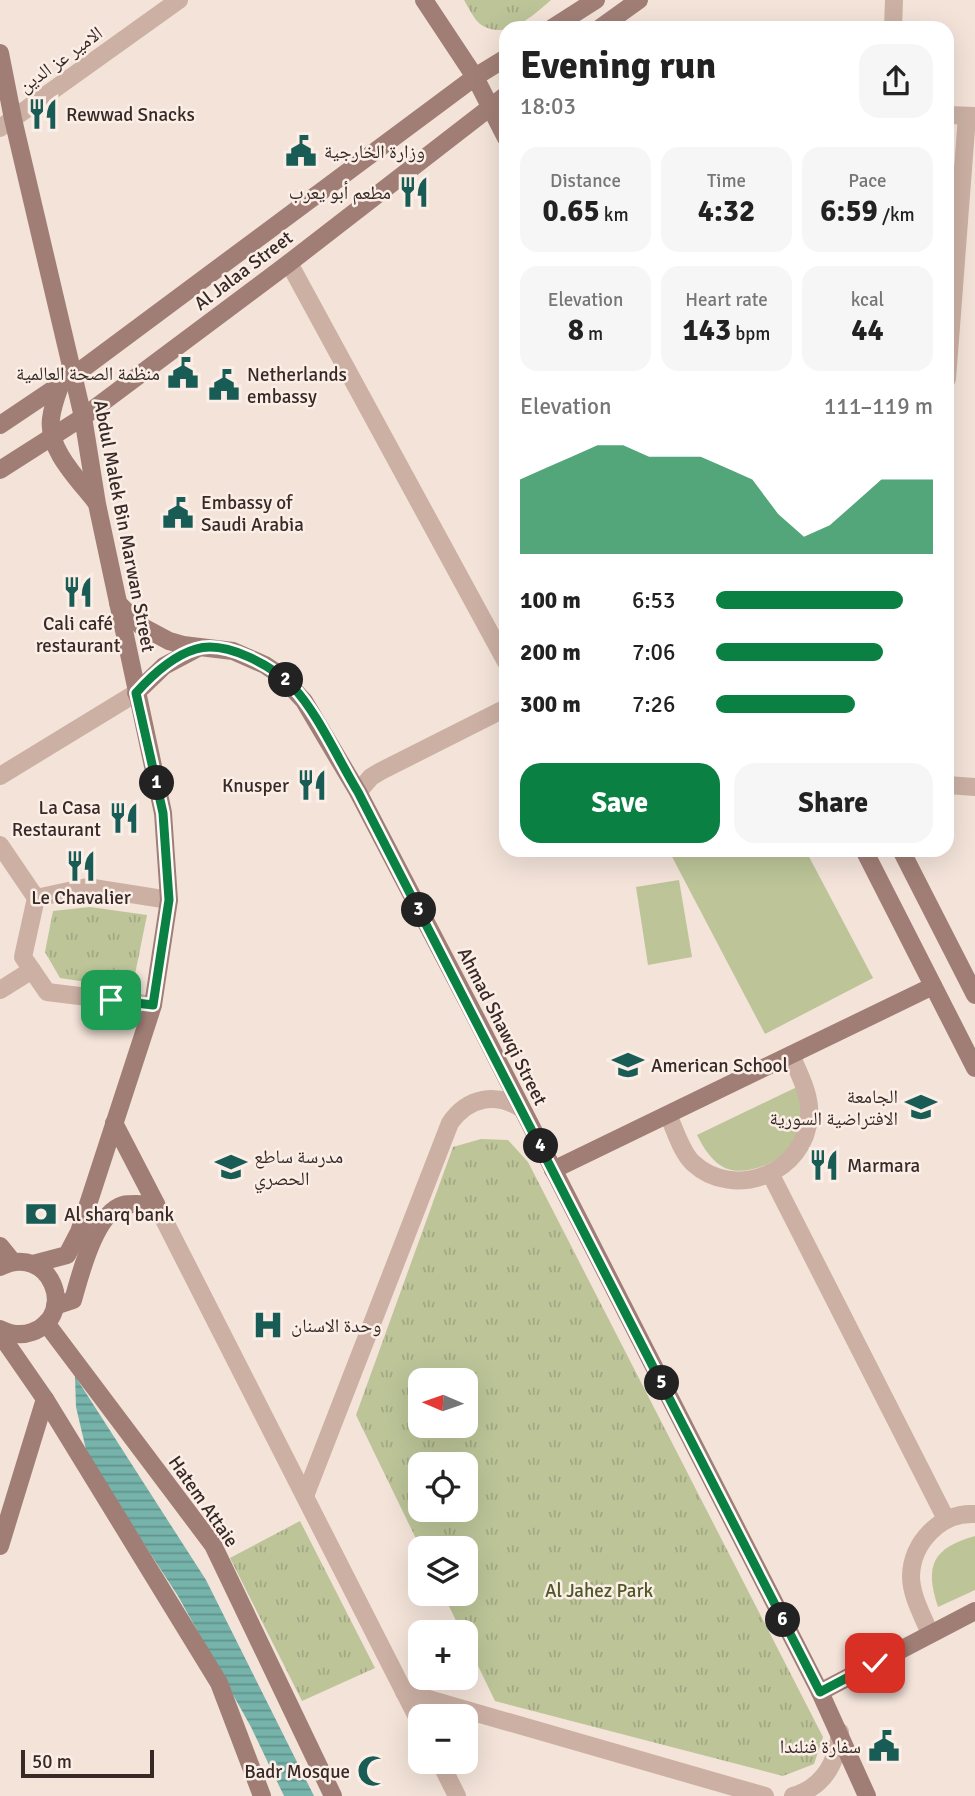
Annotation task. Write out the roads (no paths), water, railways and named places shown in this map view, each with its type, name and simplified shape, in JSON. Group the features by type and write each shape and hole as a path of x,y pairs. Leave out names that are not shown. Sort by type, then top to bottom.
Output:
{"street":[{"name":"الامير عز الدين","path":"7,123 179,0"},
{"path":"424,0 475,77 499,124"},
{"path":"563,21 596,0"},
{"path":"610,21 639,0"},
{"path":"893,21 894,0"},
{"name":"Abdul Malek Bin Marwan Street","path":"0,53 7,123 66,381 83,417 97,504 163,813 169,900 153,1005 79,1232 67,1255 33,1264"},
{"name":"Al Jalaa Street","path":"0,425 66,381 475,77 499,62"},
{"name":"Al Jalaa Street","path":"0,470 83,417 289,263 499,100"},
{"path":"954,237 971,116"},
{"path":"289,263 499,649"},
{"path":"66,381 50,421 52,437 68,466 97,504"},
{"name":"Ahmad Shawqi Street","path":"118,603 141,626 169,641 250,657 280,675 304,701 358,792 522,1109 820,1692 867,1796"},
{"path":"0,776 136,693 164,666 198,648"},
{"path":"358,792 380,771 499,712"},
{"path":"954,786 975,787"},
{"path":"0,845 36,898 23,957 47,992 153,1005"},
{"path":"868,857 975,1068"},
{"path":"905,857 975,995"},
{"path":"36,898 87,887 169,900"},
{"path":"0,990 32,970"},
{"path":"553,1170 933,986"},
{"path":"668,1115 691,1161 710,1175 725,1180 748,1181 771,1175 790,1160 805,1136 810,1116 807,1093 791,1055"},
{"path":"305,1496 450,1123 464,1108 483,1099 504,1100 522,1109"},
{"path":"114,1123 410,1704"},
{"path":"771,1175 946,1519"},
{"path":"55,1306 73,1300 85,1259 111,1212 122,1205 156,1204"},
{"path":"0,1246 7,1265 33,1264 42,1269 54,1286 55,1306 46,1323 28,1334 0,1331"},
{"name":"Hatem Attaie","path":"46,1323 214,1545 333,1796"},
{"path":"0,1331 45,1399 219,1683 262,1796"},
{"path":"0,1546 45,1399"},
{"path":"930,1634 916,1601 911,1578 915,1556 926,1535 946,1519 966,1513 975,1514"},
{"path":"820,1692 975,1611"},
{"path":"404,1692 765,1796"},
{"path":"793,1796 815,1786 826,1775 834,1762 840,1732"},
{"path":"446,1774 457,1796"}],"water":[{"path":"75,1376 206,1580 314,1796 284,1796 251,1727 178,1596 88,1458 76,1407"}],"place":[{"name":"Rewwad Snacks","path":"43,114"},
{"name":"وزارة الخارجية","path":"301,151"},
{"name":"مطعم أبو يعرب","path":"414,192"},
{"name":"منظمة الصحة العالمية","path":"183,373"},
{"name":"Netherlands embassy","path":"224,385"},
{"name":"Embassy of Saudi Arabia","path":"178,513"},
{"name":"Cali café restaurant","path":"78,592"},
{"name":"Knusper","path":"312,785"},
{"name":"La Casa Restaurant","path":"124,818"},
{"name":"Le Chavalier","path":"81,866"},
{"name":"American School","path":"628,1065"},
{"name":"الجامعة الافتراضية السورية","path":"921,1107"},
{"name":"Marmara","path":"824,1165"},
{"name":"مدرسة ساطع الحصري","path":"231,1167"},
{"name":"Al sharq bank","path":"41,1214"},
{"name":"وحدة الاسنان","path":"268,1325"},
{"name":"سفارة فنلندا","path":"884,1746"},
{"name":"Badr Mosque","path":"373,1771"}],"park label":[{"name":"Al Jahez Park","path":"599,1590"}]}
